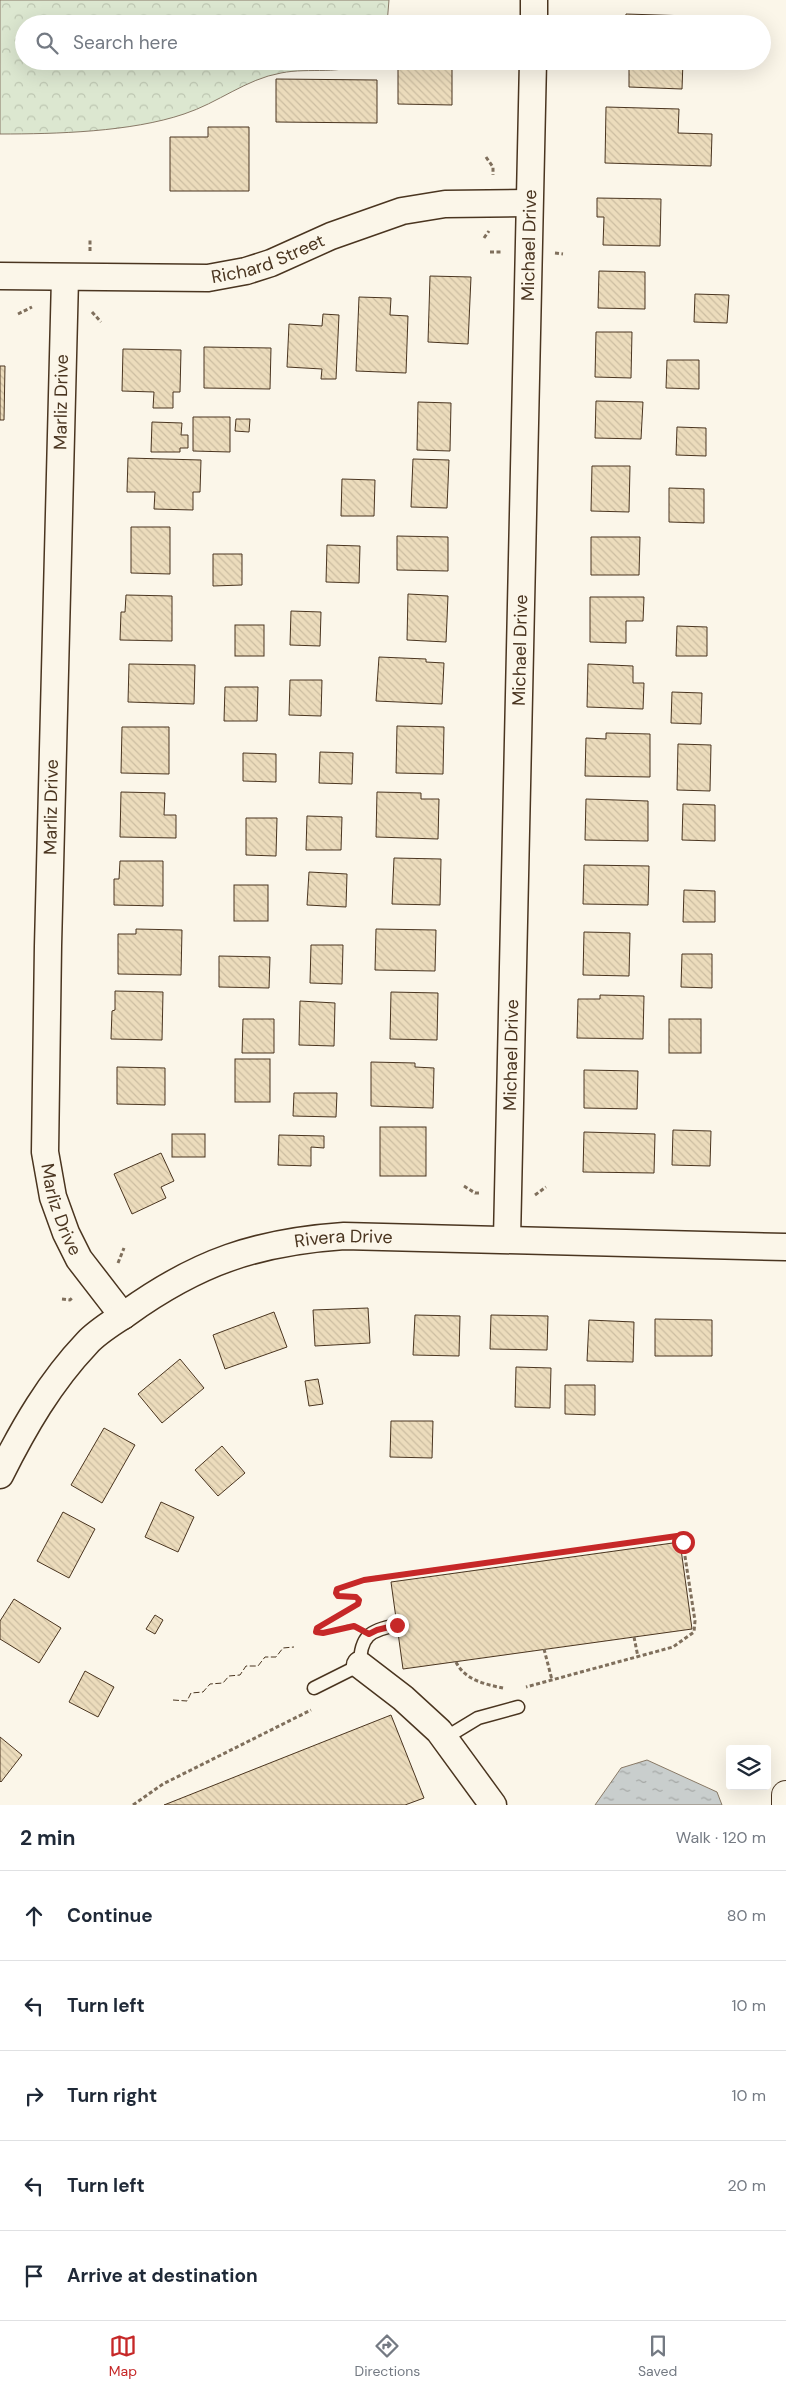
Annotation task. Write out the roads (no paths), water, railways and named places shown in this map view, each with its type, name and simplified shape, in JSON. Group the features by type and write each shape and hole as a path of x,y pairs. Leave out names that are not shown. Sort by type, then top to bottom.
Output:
{"main road":[{"path":"786,1795 786,1805"}],"street":[{"path":"534,0 534,15"},
{"name":"Michael Drive","path":"507,1239 533,70"},
{"name":"Richard Street","path":"0,276 64,278 218,276 246,271 272,263 339,233 402,211 445,204 529,203"},
{"name":"Marliz Drive","path":"64,278 45,1152 53,1198 66,1234 79,1259 123,1316"},
{"name":"Rivera Drive","path":"0,1475 26,1423 59,1376 88,1341 161,1288 196,1269 258,1248 309,1238 344,1236 786,1247"},
{"path":"351,1669 424,1715 445,1738 493,1805"}],"lane":[{"path":"314,1688 351,1669 362,1642 369,1634 397,1625"},
{"path":"445,1738 478,1718 518,1707"}],"water":[{"path":"647,1760 717,1792 722,1805 595,1805 621,1768"}]}
